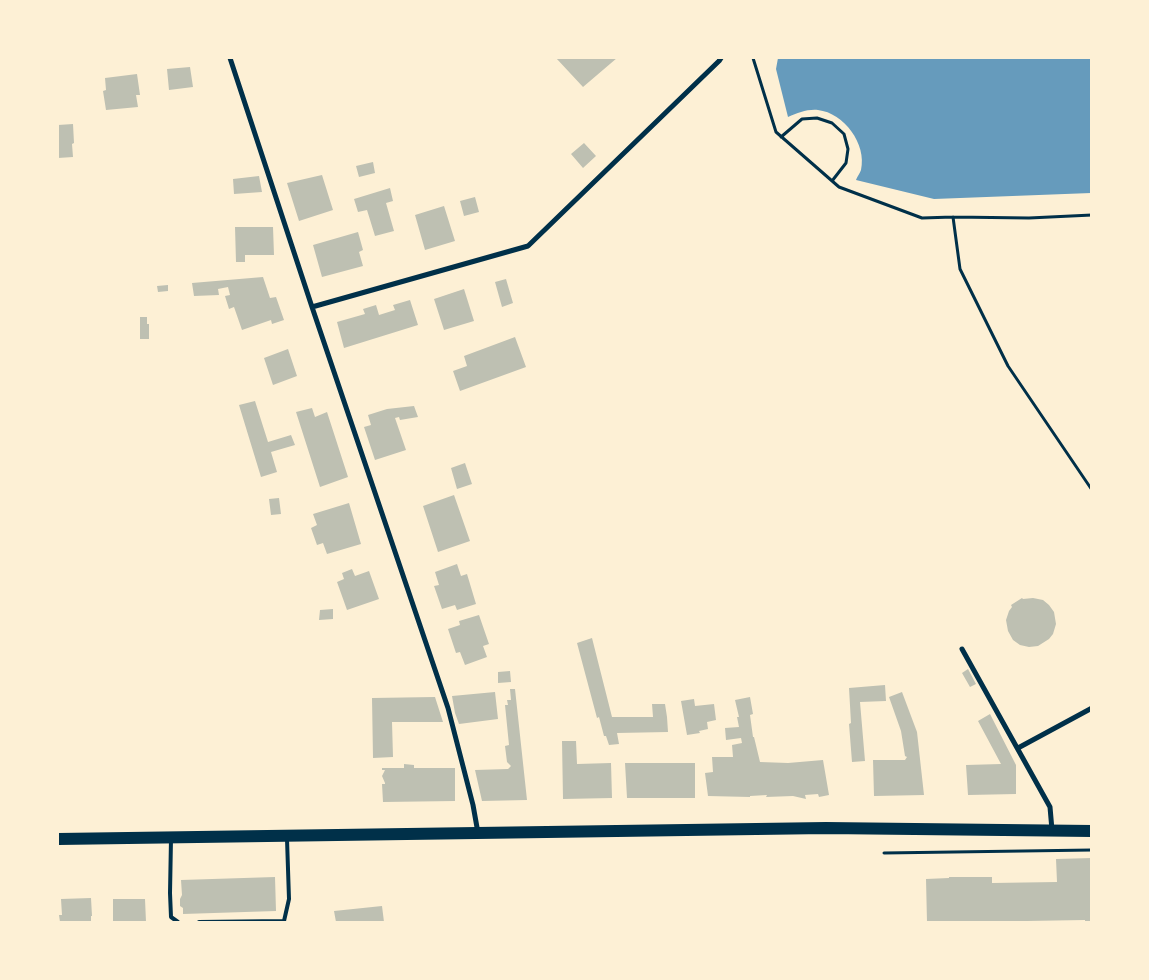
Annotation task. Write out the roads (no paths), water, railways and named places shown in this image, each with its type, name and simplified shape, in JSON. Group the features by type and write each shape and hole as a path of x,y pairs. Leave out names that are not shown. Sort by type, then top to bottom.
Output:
{"main road":[{"path":"58,839 826,828 1092,831"}],"street":[{"path":"230,58 448,708 474,805 478,833"},
{"path":"312,307 528,246 721,58"},
{"path":"962,649 1050,807 1052,831"},
{"path":"1018,748 1092,708"}],"lane":[{"path":"199,922 284,921 289,898 287,835"},
{"path":"171,837 170,893 172,917 178,922"}],"water":[{"path":"778,58 1091,58 1091,193 934,199 856,180 861,170 862,160 857,140 845,123 828,112 818,110 806,111 788,117 776,69"}]}
